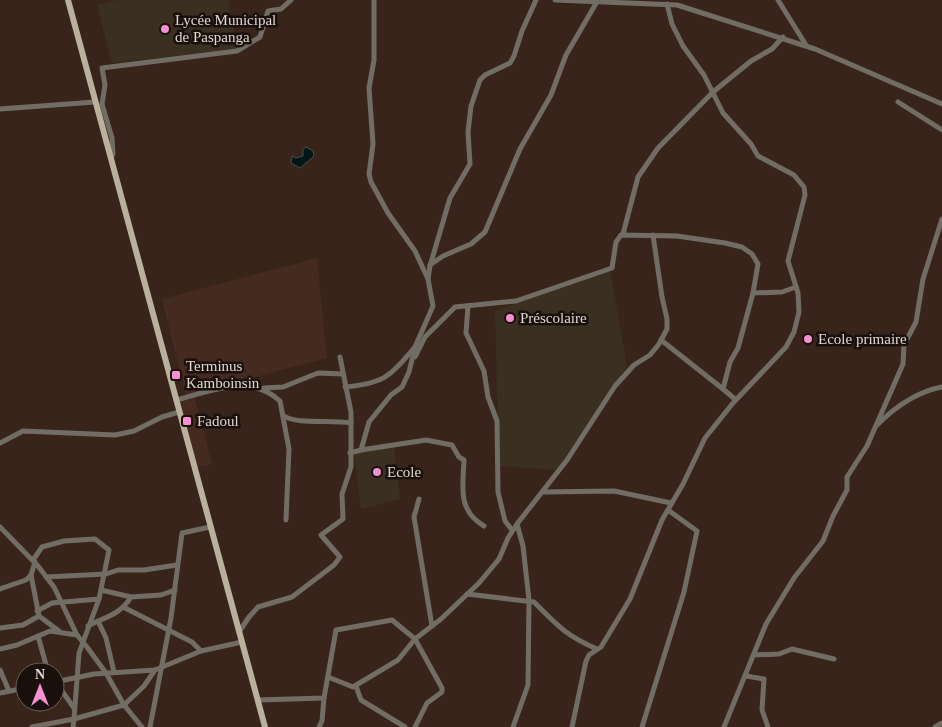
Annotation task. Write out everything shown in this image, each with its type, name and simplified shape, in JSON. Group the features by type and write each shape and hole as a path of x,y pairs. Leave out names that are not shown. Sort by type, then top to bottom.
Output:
{"main road":[{"path":"68,0 265,727"}],"street":[{"path":"111,158 113,154 112,138 102,104 105,85 102,68 110,65 237,50 260,37 268,11 281,8 291,0"},
{"path":"374,0 374,60 369,88 373,144 369,174 371,182 388,213 415,251 428,279 433,306 415,347 412,362"},
{"path":"428,279 450,198 470,164 468,132 471,106 480,80 485,75 510,63 536,0"},
{"path":"555,0 598,0 616,3 666,4 704,12 768,34 783,37 942,104"},
{"path":"430,266 443,256 471,244 485,232 520,149 551,96 566,55 598,0"},
{"path":"778,0 806,46"},
{"path":"572,727 582,672 589,655 601,647 630,599 654,537 683,484 705,438 736,400 786,347 794,332 799,312 796,287 788,261 805,195 804,186 794,175 758,156 751,144 724,113 704,75 683,46 672,24 666,4"},
{"path":"623,234 638,177 658,148 713,92 751,61 772,49 783,37"},
{"path":"0,109 96,102"},
{"path":"898,102 942,130"},
{"path":"724,727 773,611 794,578 823,541 833,516 847,490 847,477 867,446 903,364 904,345 916,322 923,279 938,239 942,219"},
{"path":"361,450 369,422 391,395 402,387 412,362 426,337 455,307 516,301 612,268 616,242 618,236 623,234 677,236 742,247 752,254 758,264 753,293 738,348 730,362 723,389"},
{"path":"328,677 348,686 356,686 398,660 414,639 432,626 468,594 499,560 512,530 544,492 615,386 634,365 650,355 667,328 668,319 662,297 653,235"},
{"path":"753,293 782,292 796,287"},
{"path":"468,306 466,333 482,365 488,398 497,421 498,492 502,514 512,530"},
{"path":"661,340 736,400"},
{"path":"345,386 366,386 379,381 396,369 415,347"},
{"path":"239,632 248,617 258,607 292,597 334,565 340,557 321,535 343,519 342,494 351,467 350,405 340,357"},
{"path":"176,400 235,385 274,389 318,372 343,374"},
{"path":"875,428 892,410 930,390 942,387"},
{"path":"259,388 280,401 284,416 288,449 286,520"},
{"path":"0,443 23,431 115,435 134,431 162,417 179,412"},
{"path":"284,416 291,420 335,420 351,423"},
{"path":"350,453 426,440 452,445 459,458 464,460 462,495 466,506 473,520 484,526"},
{"path":"544,492 614,491 671,503"},
{"path":"419,498 414,517 432,626"},
{"path":"642,727 686,585 697,532 668,510"},
{"path":"513,727 528,685 529,600 523,546 517,524"},
{"path":"0,527 34,561 46,577 62,602 77,636 106,673 124,705 142,727"},
{"path":"150,727 158,669 168,632 175,590 182,533 210,528"},
{"path":"59,631 38,614 31,575 34,561 42,547 46,545 72,540 95,539 109,550 106,574 99,599 79,653 73,727"},
{"path":"46,577 106,574 118,570 144,570 177,565"},
{"path":"0,589 26,580 31,575"},
{"path":"101,590 130,597 161,595 175,590"},
{"path":"468,594 534,602 559,628 578,641 597,649"},
{"path":"88,626 112,616 125,608 130,597"},
{"path":"0,628 23,625 46,606 62,602 99,599"},
{"path":"125,608 153,621 168,632 192,642 201,651"},
{"path":"319,727 322,721 324,698 336,630 392,620 414,639 442,688 442,692 427,703 415,727"},
{"path":"98,621 106,638 114,672"},
{"path":"0,649 50,631 59,631 77,636"},
{"path":"38,636 45,662"},
{"path":"65,681 114,672 158,669 201,651 242,642"},
{"path":"754,655 779,654 792,649 834,659"},
{"path":"32,727 74,719 124,705 158,669"},
{"path":"0,670 9,691"},
{"path":"746,676 764,679 762,710 768,727"},
{"path":"356,686 362,700 405,727"},
{"path":"0,693 15,690"},
{"path":"65,696 75,709"},
{"path":"258,700 324,698"},
{"path":"935,727 942,723"}],"shaded area":[{"path":"117,0 228,0 237,49 112,63 97,5"},
{"path":"306,147 313,151 314,156 300,168 291,163 292,156 296,158 303,156 303,149"},
{"path":"317,258 327,358 186,395 162,299"},
{"path":"610,269 627,366 557,470 499,466 495,311"},
{"path":"194,395 212,464 194,468 176,400"},
{"path":"394,446 400,499 361,509 354,454"}],"place":[{"name":"Lycée Municipal de Paspanga","path":"165,29"},
{"name":"Préscolaire","path":"510,318"},
{"name":"Ecole primaire","path":"808,339"},
{"name":"Terminus Kamboinsin","path":"176,375"},
{"name":"Fadoul","path":"187,421"},
{"name":"Ecole","path":"377,472"}]}
